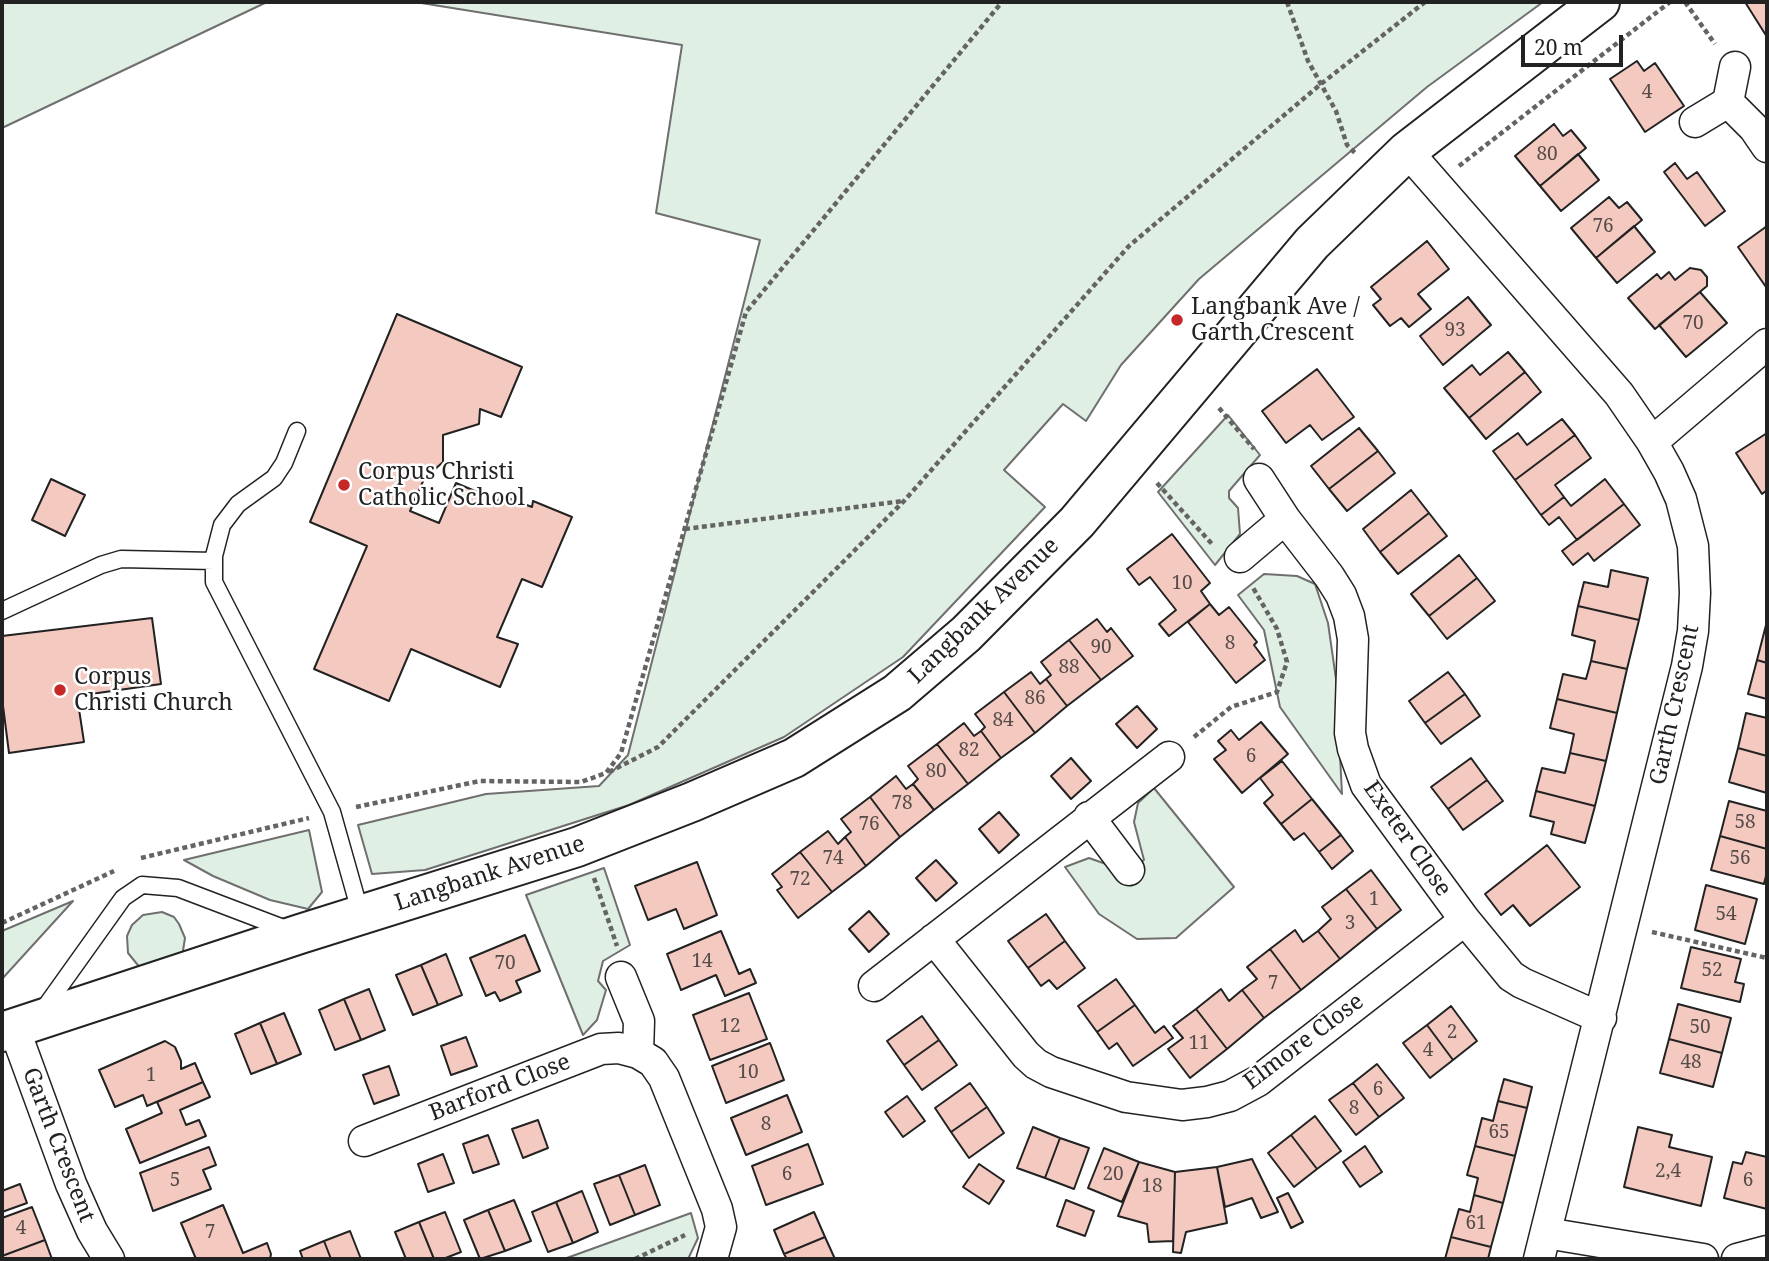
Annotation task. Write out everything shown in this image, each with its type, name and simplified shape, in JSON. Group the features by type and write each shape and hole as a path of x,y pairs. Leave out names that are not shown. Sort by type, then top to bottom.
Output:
{"street":[{"name":"Langbank Avenue","path":"17,1027 577,847 794,758 897,693 975,625 1077,522 1312,243 1407,151 1600,2"},
{"path":"1695,122 1728,102 1735,66"},
{"path":"1728,102 1754,128 1767,147"},
{"name":"Garth Crescent","path":"1407,151 1619,394 1669,472 1688,522 1693,546 1695,593 1688,666 1543,1246"},
{"path":"1652,442 1767,344"},
{"name":"Exeter Close","path":"1259,479 1285,519 1329,576 1341,595 1349,616 1353,639 1350,733 1366,785 1465,920 1511,976 1601,1018"},
{"path":"1240,557 1285,519"},
{"path":"874,986 1169,757"},
{"path":"1089,817 1129,870"},
{"name":"Elmore Close","path":"934,939 1026,1055 1037,1064 1051,1072 1126,1097 1182,1105 1230,1096 1258,1081 1465,920"},
{"path":"621,977 639,1021 638,1053 653,1062 664,1078 720,1218 720,1234 712,1259"},
{"name":"Garth Crescent","path":"17,1027 71,1184 92,1231 109,1259"},
{"name":"Barford Close","path":"364,1141 601,1049 620,1048 638,1053"},
{"path":"1543,1246 1703,1259"},
{"path":"1737,1259 1767,1251"}],"lane":[{"path":"296,430 284,463 274,478 237,504 222,526 214,561 214,582 332,812 361,915"},
{"path":"2,611 101,565 121,559 214,561"},
{"path":"17,1027 123,898 142,885 178,888 300,934"}],"path":[{"path":"606,773 621,753 746,312 1002,2"},
{"path":"1287,2 1308,61 1336,111 1347,145 1378,179"},
{"path":"133,862 332,812 480,781 581,782 606,773 658,747 904,501 1129,246 1321,84 1425,2"},
{"path":"1436,183 1671,2"},
{"path":"1685,2 1725,58 1735,66"},
{"path":"1200,377 1221,410 1269,467 1259,479"},
{"path":"1132,457 1233,568 1240,557"},
{"path":"685,529 904,501"},
{"path":"1169,757 1231,708 1277,692 1287,662 1277,629 1251,584 1240,557"},
{"path":"577,847 594,878 619,953 621,977"},
{"path":"2,923 121,868"},
{"path":"1623,926 1767,958"},
{"path":"635,1259 720,1218"}],"green space":[{"path":"2,2 267,2 2,128"},
{"path":"415,2 1543,2 1427,87 1199,279 1121,365 1086,421 1063,404 1004,470 1045,507 903,657 784,737 629,805 425,870 372,874 358,825 486,794 599,786 628,755 760,240 656,213 682,45"},
{"path":"1228,415 1260,455 1229,491 1229,498 1238,508 1240,534 1215,565 1158,492"},
{"path":"1264,574 1297,576 1315,584 1328,623 1336,679 1342,794 1280,707 1264,630 1238,595"},
{"path":"1154,788 1234,887 1176,938 1137,939 1099,914 1065,867 1089,858 1106,864 1119,878 1144,860 1134,822 1138,803"},
{"path":"309,830 322,892 308,909 270,900 213,876 184,860"},
{"path":"604,868 630,945 603,961 598,981 606,990 597,1020 583,1035 526,895"},
{"path":"73,901 2,979 2,931"},
{"path":"162,912 174,917 179,924 185,938 182,957 141,969 128,953 127,936 132,925 143,915"},
{"path":"691,1213 698,1238 688,1259 564,1259"}],"building":[{"path":"1745,2 1767,2 1767,37"},
{"path":"1637,61 1644,71 1655,63 1684,106 1645,132 1610,79"},
{"path":"1554,124 1563,136 1571,130 1586,148 1540,186 1515,156"},
{"path":"1578,154 1599,180 1561,211 1540,186"},
{"path":"1675,163 1687,179 1697,172 1725,211 1705,226 1664,172"},
{"path":"1609,197 1619,208 1627,202 1642,220 1596,258 1571,228"},
{"path":"1634,226 1655,252 1617,283 1596,258"},
{"path":"1767,226 1767,286 1766,287 1738,247"},
{"path":"1427,241 1449,269 1418,294 1431,309 1409,327 1401,318 1390,326 1373,305 1381,299 1371,287"},
{"path":"1690,268 1701,270 1707,277 1707,286 1655,329 1628,298 1657,274 1661,279 1669,272 1675,280"},
{"path":"1700,292 1727,323 1686,357 1659,325"},
{"path":"1468,297 1491,325 1443,365 1420,336"},
{"path":"397,314 522,367 501,417 480,409 479,424 443,435 443,462 424,479 410,511 439,523 456,483 499,501 500,495 532,507 533,501 572,517 542,587 522,579 497,637 518,644 500,687 411,649 389,701 314,669 367,546 310,522"},
{"path":"1508,352 1525,372 1469,418 1444,388 1472,365 1480,375"},
{"path":"1317,369 1354,417 1322,440 1310,425 1286,443 1262,411"},
{"path":"1525,372 1541,392 1486,439 1469,418"},
{"path":"1562,419 1575,435 1515,480 1493,451 1518,433 1527,445"},
{"path":"1359,428 1378,451 1329,489 1311,466"},
{"path":"1767,433 1767,490 1762,494 1736,453"},
{"path":"1575,435 1591,458 1555,485 1564,497 1541,515 1515,480"},
{"path":"1378,451 1395,473 1347,511 1329,489"},
{"path":"51,479 85,495 65,536 32,520"},
{"path":"1605,479 1624,504 1577,540 1559,517 1549,525 1541,515 1564,497 1571,506"},
{"path":"1411,490 1429,513 1380,552 1363,529"},
{"path":"1624,504 1640,525 1594,561 1588,553 1573,565 1562,551"},
{"path":"1429,513 1447,536 1398,574 1380,552"},
{"path":"1172,534 1210,583 1201,591 1210,604 1169,636 1159,624 1176,610 1150,577 1139,585 1127,569"},
{"path":"1459,555 1477,578 1429,616 1411,594"},
{"path":"1611,570 1648,578 1639,620 1578,606 1584,582 1608,587"},
{"path":"1477,578 1495,601 1447,639 1429,616"},
{"path":"1210,604 1219,615 1229,607 1257,642 1254,645 1265,660 1236,683 1188,622"},
{"path":"1578,606 1639,620 1627,669 1591,661 1595,641 1572,635"},
{"name":"Corpus Christi Church","path":"152,618 161,684 77,696 84,742 9,753 2,698 2,636"},
{"path":"1097,619 1107,632 1111,628 1133,656 1101,680 1069,640"},
{"path":"1767,625 1767,663 1757,660"},
{"path":"1069,640 1101,680 1067,706 1046,679 1051,675 1041,662"},
{"path":"1757,660 1767,663 1767,699 1748,694"},
{"path":"1591,661 1627,669 1617,713 1557,699 1563,674 1586,679"},
{"path":"1031,672 1040,684 1046,679 1067,706 1035,733 1004,692"},
{"path":"1448,672 1465,694 1425,723 1409,701"},
{"path":"1004,692 1035,733 1001,758 981,731 985,727 975,714"},
{"path":"1465,694 1480,716 1441,744 1425,723"},
{"path":"1557,699 1617,713 1606,761 1570,753 1574,734 1550,728"},
{"path":"1137,706 1157,729 1137,748 1116,724"},
{"path":"1746,713 1767,718 1767,756 1738,748"},
{"path":"1261,722 1288,754 1242,793 1214,759 1226,750 1218,741 1231,730 1239,740"},
{"path":"964,723 974,736 981,731 1001,758 968,784 937,744"},
{"path":"937,744 968,784 934,810 913,784 918,779 908,766"},
{"path":"1738,748 1767,756 1767,793 1729,782"},
{"path":"1570,753 1606,761 1595,806 1536,791 1542,768 1565,773"},
{"path":"1071,758 1091,781 1071,799 1051,776"},
{"path":"1471,758 1487,780 1448,809 1431,787"},
{"path":"1282,761 1312,799 1281,824 1264,803 1273,795 1260,778"},
{"path":"896,776 906,789 913,784 934,810 900,837 870,797"},
{"path":"1487,780 1503,801 1463,830 1448,809"},
{"path":"1536,791 1595,806 1585,843 1551,834 1554,822 1530,816"},
{"path":"870,797 900,837 866,866 845,837 851,832 841,819"},
{"path":"1312,799 1341,835 1319,852 1304,833 1294,840 1281,824"},
{"path":"1729,801 1767,811 1767,849 1720,836"},
{"path":"999,812 1019,835 999,853 979,829"},
{"path":"828,831 838,844 845,837 866,866 832,892 800,852"},
{"path":"1341,835 1353,851 1332,869 1319,852"},
{"path":"1720,836 1767,849 1764,884 1711,870"},
{"path":"1547,845 1580,887 1530,926 1513,905 1501,915 1485,894"},
{"path":"800,852 832,892 798,918 777,890 782,887 772,874"},
{"path":"936,860 957,883 936,901 916,878"},
{"path":"697,862 717,915 684,929 676,909 648,920 635,886"},
{"path":"1371,870 1401,910 1377,929 1346,889"},
{"path":"1706,885 1757,899 1745,944 1695,930"},
{"path":"1346,889 1377,929 1340,959 1318,931 1331,919 1322,907"},
{"path":"869,911 889,934 869,952 849,929"},
{"path":"1046,914 1065,941 1028,968 1008,941"},
{"path":"1295,930 1303,942 1318,931 1340,959 1301,990 1270,949"},
{"path":"721,931 739,974 750,969 756,983 725,996 716,975 681,990 667,954"},
{"path":"525,935 540,971 516,981 521,992 500,1001 495,992 486,996 470,958"},
{"path":"1065,941 1085,968 1057,989 1049,980 1041,986 1028,968"},
{"path":"1691,947 1741,959 1735,982 1744,984 1740,1002 1681,988"},
{"path":"1270,949 1301,990 1264,1018 1242,990 1257,979 1247,967"},
{"path":"446,954 462,995 438,1005 421,965"},
{"path":"421,965 438,1005 413,1015 396,975"},
{"path":"1116,979 1135,1005 1097,1032 1078,1006"},
{"path":"369,989 385,1030 361,1040 344,999"},
{"path":"1221,989 1229,1001 1242,990 1264,1018 1227,1049 1196,1009"},
{"path":"749,993 767,1039 710,1060 693,1015"},
{"path":"344,999 361,1040 335,1050 319,1010"},
{"path":"1678,1004 1731,1018 1722,1053 1669,1039"},
{"path":"1135,1005 1155,1033 1164,1026 1173,1038 1133,1066 1117,1043 1109,1049 1097,1032"},
{"path":"1451,1006 1477,1041 1453,1060 1427,1025"},
{"path":"1196,1009 1227,1049 1190,1078 1168,1049 1183,1038 1173,1026"},
{"path":"284,1013 301,1054 277,1064 260,1023"},
{"path":"922,1016 939,1040 904,1065 887,1041"},
{"path":"260,1023 277,1064 251,1074 235,1034"},
{"path":"1427,1025 1453,1060 1430,1078 1403,1043"},
{"path":"466,1037 477,1066 451,1075 441,1046"},
{"path":"1669,1039 1722,1053 1713,1087 1660,1073"},
{"path":"939,1040 957,1065 922,1090 904,1065"},
{"path":"165,1041 175,1047 181,1061 181,1069 195,1063 203,1082 147,1106 143,1095 115,1107 99,1070"},
{"path":"770,1043 784,1080 726,1103 712,1066"},
{"path":"1377,1064 1404,1098 1379,1117 1353,1083"},
{"path":"389,1066 399,1095 374,1104 363,1075"},
{"path":"1504,1079 1532,1087 1527,1108 1498,1101"},
{"path":"203,1082 210,1097 180,1110 186,1125 199,1120 206,1136 140,1163 126,1129 162,1113 157,1102"},
{"path":"970,1083 987,1107 951,1132 935,1108"},
{"path":"1353,1083 1379,1117 1356,1135 1329,1100"},
{"path":"787,1095 802,1132 746,1155 731,1118"},
{"path":"907,1096 925,1121 903,1137 885,1112"},
{"path":"1498,1101 1527,1108 1515,1156 1475,1146 1482,1118 1493,1121"},
{"path":"987,1107 1004,1133 969,1158 951,1132"},
{"path":"1315,1116 1341,1151 1317,1169 1291,1135"},
{"path":"538,1120 548,1148 523,1158 512,1129"},
{"path":"1033,1127 1060,1138 1045,1178 1017,1168"},
{"path":"1638,1127 1672,1135 1669,1147 1712,1157 1701,1206 1624,1187"},
{"path":"488,1135 499,1164 473,1173 463,1144"},
{"path":"1291,1135 1317,1169 1294,1187 1268,1153"},
{"path":"1060,1138 1089,1148 1074,1189 1045,1178"},
{"path":"808,1144 823,1184 766,1205 752,1166"},
{"path":"1365,1146 1382,1172 1360,1187 1343,1162"},
{"path":"1475,1146 1515,1156 1503,1203 1474,1195 1478,1178 1467,1175"},
{"path":"209,1147 216,1165 203,1170 211,1189 153,1211 140,1173"},
{"path":"1104,1148 1139,1162 1122,1202 1088,1188"},
{"path":"1746,1152 1767,1157 1767,1209 1724,1198 1733,1162 1742,1164"},
{"path":"443,1154 454,1183 428,1192 418,1164"},
{"path":"1252,1159 1278,1212 1261,1218 1252,1198 1225,1207 1217,1167"},
{"path":"1139,1162 1175,1172 1173,1241 1149,1242 1147,1224 1118,1216"},
{"path":"979,1164 1004,1181 989,1204 963,1187"},
{"path":"645,1165 660,1205 635,1215 619,1175"},
{"path":"1217,1167 1227,1223 1186,1232 1181,1253 1173,1252 1175,1172"},
{"path":"619,1175 635,1215 610,1225 594,1184"},
{"path":"20,1184 27,1203 2,1212 2,1191"},
{"path":"582,1191 598,1232 573,1243 556,1202"},
{"path":"1288,1193 1303,1222 1291,1228 1277,1198"},
{"path":"1474,1195 1503,1203 1491,1247 1451,1237 1459,1209 1470,1212"},
{"path":"514,1200 531,1241 505,1251 488,1210"},
{"path":"1066,1200 1094,1211 1085,1236 1057,1226"},
{"path":"556,1202 573,1243 548,1252 532,1212"},
{"path":"223,1205 243,1253 267,1243 270,1259 196,1259 181,1223"},
{"path":"32,1207 45,1240 2,1256 2,1218"},
{"path":"488,1210 505,1251 480,1259 464,1220"},
{"path":"445,1212 461,1252 443,1259 434,1259 419,1222"},
{"path":"814,1212 825,1237 784,1254 774,1230"},
{"path":"419,1222 434,1259 406,1259 395,1232"},
{"path":"350,1231 361,1259 331,1259 324,1241"},
{"path":"825,1237 835,1259 787,1259 784,1254"},
{"path":"1451,1237 1491,1247 1488,1259 1445,1259"},
{"path":"45,1240 52,1259 2,1259 2,1256"},
{"path":"324,1241 331,1259 303,1259 300,1251"}],"place":[{"name":"Langbank Ave / Garth Crescent","path":"1177,320"},
{"name":"Corpus Christi Catholic School","path":"344,485"},
{"name":"Corpus Christi Church","path":"60,690"}]}
